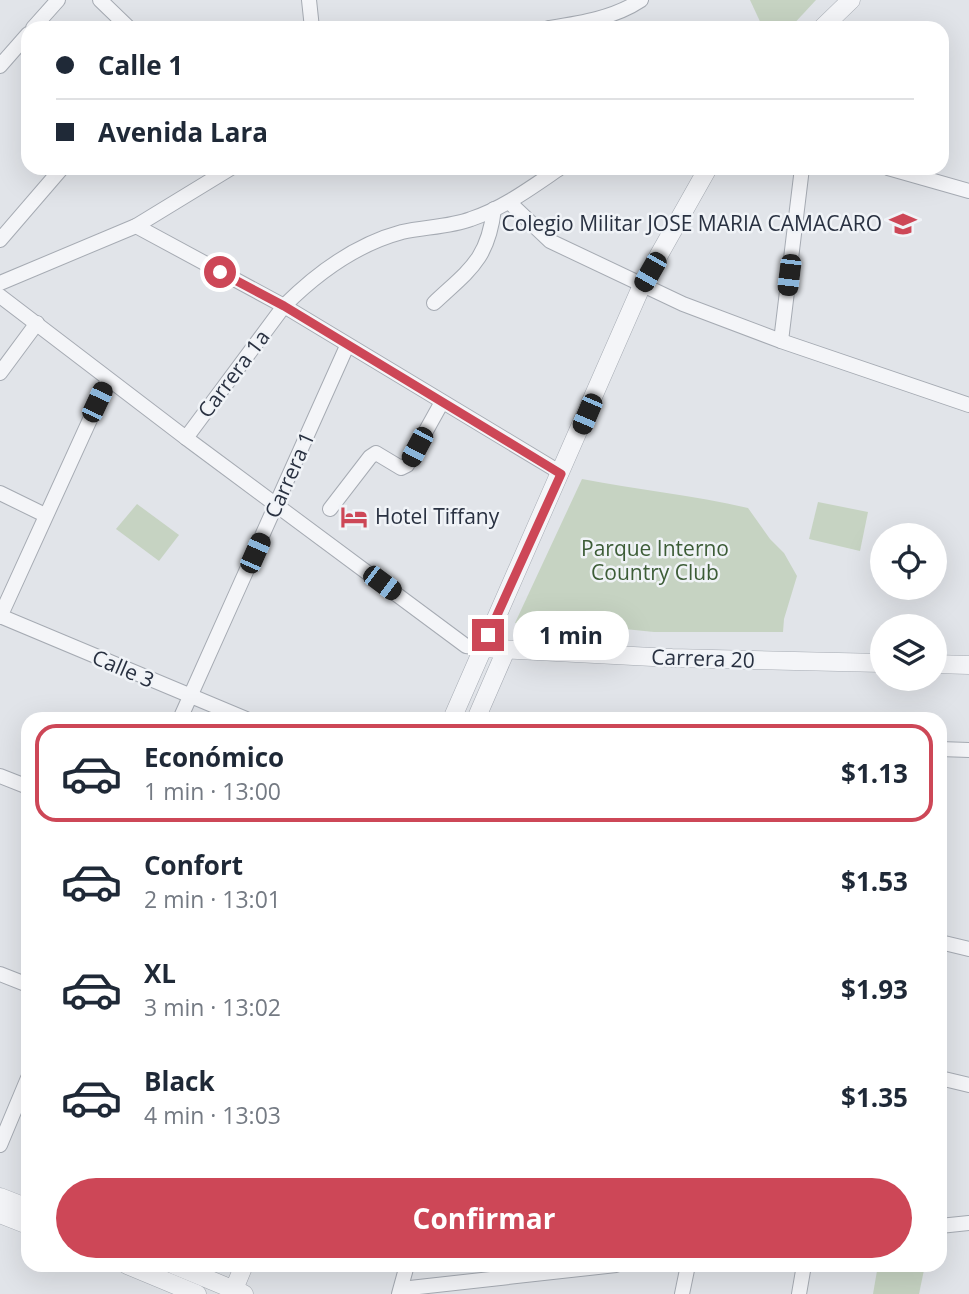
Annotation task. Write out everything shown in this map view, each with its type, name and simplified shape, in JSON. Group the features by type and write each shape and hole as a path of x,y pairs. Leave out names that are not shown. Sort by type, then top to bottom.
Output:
{"street":[{"path":"39,21 58,0"},
{"path":"100,0 122,21"},
{"path":"309,0 311,21"},
{"path":"590,21 627,9 641,0"},
{"path":"829,21 850,0"},
{"path":"0,66 21,42"},
{"path":"0,240 56,175"},
{"path":"0,283 136,226 220,175"},
{"name":"Carrera 1a","path":"0,296 186,438 284,306 299,291 353,252 399,233 470,220 509,202 550,175"},
{"path":"455,712 642,285 704,175"},
{"path":"781,341 801,175"},
{"path":"913,175 969,191"},
{"path":"509,202 550,241 683,304 781,341 969,405"},
{"path":"434,303 476,262 492,232 494,209"},
{"path":"136,226 284,306 561,474"},
{"path":"0,373 37,323"},
{"name":"Carrera 1","path":"183,712 347,346"},
{"path":"0,616 108,380"},
{"path":"330,509 376,453 401,468 407,465 442,402"},
{"path":"186,438 466,646 481,648"},
{"path":"0,493 45,515"},
{"name":"Calle 3","path":"0,616 228,712"},
{"name":"Carrera 20","path":"481,648 672,658 870,663"},
{"path":"479,712 506,650"},
{"path":"947,664 969,665"},
{"path":"947,749 969,750"},
{"path":"0,776 21,785"},
{"path":"947,944 969,949"},
{"path":"0,974 21,982"},
{"path":"947,1080 969,1085"},
{"path":"0,1145 21,1095"},
{"path":"0,1196 21,1205"},
{"path":"0,1214 21,1222"},
{"path":"947,1225 969,1222"},
{"path":"144,1272 197,1294"},
{"path":"193,1272 236,1292 242,1272"},
{"path":"405,1272 400,1292 532,1272"},
{"path":"682,1294 687,1272"},
{"path":"799,1294 803,1272"}],"green space":[{"path":"750,0 816,0 796,21 760,21"},
{"name":"Parque Interno Country Club","path":"582,479 748,508 770,539 784,553 797,576 784,619 783,632 654,632 586,625 515,623"},
{"path":"818,502 868,512 860,551 809,539"},
{"path":"137,504 179,535 159,561 116,529"},
{"path":"877,1272 924,1272 919,1294 873,1294"}],"place":[{"name":"Colegio Militar JOSE MARIA CAMACARO","path":"903,224"},
{"name":"Hotel Tiffany","path":"354,517"}],"route":[{"path":"220,272 284,306 561,474 488,635"}]}
